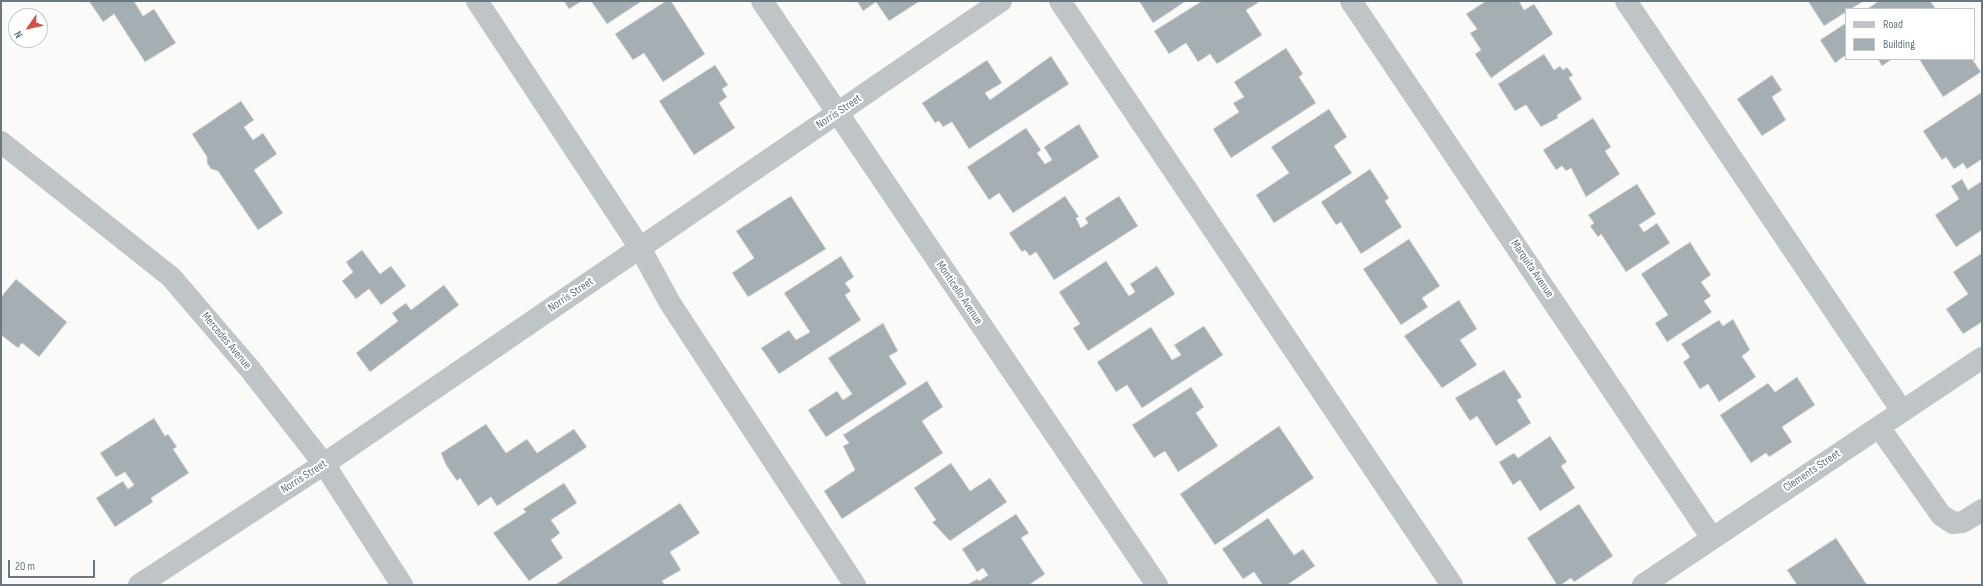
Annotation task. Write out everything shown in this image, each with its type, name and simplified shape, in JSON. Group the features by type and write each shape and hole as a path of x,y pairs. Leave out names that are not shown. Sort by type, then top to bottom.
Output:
{"street":[{"path":"477,1 640,248 670,303 856,585"},
{"name":"Monticello Avenue","path":"762,1 1156,585"},
{"name":"Norris Street","path":"139,585 324,464 1001,1"},
{"path":"1060,1 1452,585"},
{"name":"Marquita Avenue","path":"1351,1 1712,538"},
{"path":"1626,1 1902,411"},
{"name":"Mercedes Avenue","path":"1,142 170,276 249,368 324,464 402,585"},
{"name":"Clements Street","path":"1644,585 1982,358"},
{"path":"1879,427 1941,515 1953,523 1964,522 1982,510"}],"building":[{"path":"89,1 134,1 143,16 154,9 176,43 145,62 114,14 103,22"},
{"path":"564,1 582,1 569,9"},
{"path":"591,1 642,1 607,24"},
{"path":"666,1 671,1 705,54 663,82 644,53 633,60 615,34"},
{"path":"857,1 920,1 889,21 876,2 863,11"},
{"path":"1139,1 1186,1 1153,23"},
{"path":"1202,1 1257,1 1258,3 1246,10 1262,35 1217,64 1210,54 1198,62 1186,43 1169,54 1154,31"},
{"path":"1486,1 1519,1 1524,10 1534,4 1553,34 1491,78 1475,54 1481,50 1470,33 1477,29 1466,14"},
{"path":"1808,1 1864,1 1853,8 1845,8 1845,13 1824,26"},
{"path":"1879,1 1930,1 1935,8 1868,8"},
{"path":"1845,24 1845,56 1835,63 1820,40"},
{"path":"1286,48 1303,74 1299,77 1316,103 1231,158 1213,129 1239,112 1233,103 1244,97 1234,82"},
{"path":"1544,54 1554,70 1560,66 1563,70 1567,67 1573,75 1569,78 1582,99 1557,115 1558,118 1541,127 1526,105 1515,111 1498,84"},
{"path":"1051,56 1069,84 969,149 952,122 943,127 939,121 935,123 922,103 987,60 1002,83 985,93 990,100"},
{"path":"1879,60 1891,60 1882,66"},
{"path":"1920,60 1973,60 1981,72 1943,97"},
{"path":"715,65 728,85 722,89 727,97 719,103 735,128 694,155 659,101"},
{"path":"1772,75 1782,90 1772,97 1786,120 1762,136 1737,99"},
{"path":"1982,92 1982,159 1967,169 1963,163 1954,169 1946,157 1942,160 1923,131"},
{"path":"241,101 254,120 244,127 253,140 263,133 277,154 254,170 283,213 258,230 218,171 211,169 207,163 207,157 192,134"},
{"path":"1329,109 1347,137 1334,146 1352,173 1274,223 1256,195 1289,173 1271,147"},
{"path":"1593,118 1611,147 1605,151 1620,174 1586,197 1571,168 1566,171 1562,166 1556,170 1543,150"},
{"path":"1079,124 1099,157 1013,213 999,193 989,200 967,167 1026,128 1041,150 1037,153 1045,164 1052,160 1044,147"},
{"path":"1370,169 1389,198 1385,201 1402,227 1361,254 1341,222 1336,225 1321,202"},
{"path":"1962,179 1968,190 1982,181 1982,230 1956,247 1935,215 1959,199 1951,186"},
{"path":"1637,184 1656,214 1639,225 1644,232 1657,223 1670,243 1626,272 1601,234 1598,237 1590,226 1594,223 1588,215"},
{"path":"791,196 826,249 748,297 732,273 754,258 736,231"},
{"path":"1065,196 1079,217 1076,218 1081,228 1088,223 1085,218 1119,196 1138,226 1054,280 1036,252 1030,256 1025,250 1022,252 1009,233"},
{"path":"1409,239 1440,286 1422,298 1428,307 1401,325 1363,269"},
{"path":"1690,242 1711,275 1701,282 1711,296 1704,301 1712,312 1667,342 1655,323 1668,315 1641,274"},
{"path":"362,250 380,274 391,266 406,286 381,305 369,289 356,299 342,281 353,272 346,262"},
{"path":"1982,253 1982,322 1963,334 1946,309 1968,294 1953,272"},
{"path":"841,256 854,277 845,283 851,291 845,295 861,320 779,374 761,348 789,330 796,340 810,332 784,293"},
{"path":"1106,261 1129,296 1135,292 1130,284 1157,266 1175,294 1088,351 1073,328 1080,324 1059,292"},
{"path":"16,279 67,322 39,357 22,343 18,348 1,335 1,297"},
{"path":"444,285 459,305 370,372 356,353 398,321 392,313 406,303 411,310"},
{"path":"1459,300 1477,329 1460,340 1477,365 1442,388 1404,336"},
{"path":"1733,319 1750,350 1742,356 1756,377 1719,402 1708,384 1700,389 1683,362 1690,357 1681,344 1719,320 1723,326"},
{"path":"883,323 898,351 889,356 907,384 826,437 808,410 837,391 843,400 852,394 828,358"},
{"path":"1204,326 1223,355 1142,408 1127,385 1116,392 1097,362 1151,327 1172,360 1181,355 1174,345"},
{"path":"1504,370 1522,397 1517,400 1531,423 1496,446 1477,416 1470,421 1455,398"},
{"path":"1797,377 1815,405 1782,427 1792,442 1769,457 1766,453 1751,463 1720,415 1768,383 1775,392"},
{"path":"927,381 943,407 922,421 943,453 842,519 824,491 855,470 843,446 849,443 843,435"},
{"path":"1191,387 1204,407 1196,413 1218,446 1178,472 1165,451 1154,458 1132,425"},
{"path":"154,418 165,436 168,434 177,447 173,449 189,473 151,498 153,502 115,527 96,498 123,481 128,489 134,485 125,472 116,477 100,453"},
{"path":"486,424 506,453 527,439 537,453 574,429 587,447 497,506 491,497 478,506 460,478 457,481 446,465 441,453"},
{"path":"1279,426 1314,478 1215,545 1180,494"},
{"path":"1550,436 1567,462 1561,466 1575,488 1540,511 1520,480 1513,485 1499,462 1514,453 1518,458"},
{"path":"951,463 970,491 990,478 1007,502 950,541 932,522 936,520 914,488"},
{"path":"564,483 577,503 551,520 560,533 551,540 563,558 529,581 493,533 526,512 523,509"},
{"path":"680,503 700,533 670,552 681,570 662,581 665,585 555,585"},
{"path":"1579,504 1613,556 1574,582 1571,578 1561,585 1557,585 1527,538"},
{"path":"1016,514 1029,533 1021,538 1045,574 1029,585 967,585 977,579 979,581 988,575 983,568 977,572 962,549"},
{"path":"1268,518 1294,555 1303,549 1315,566 1287,585 1263,585 1254,572 1243,579 1222,549"},
{"path":"1836,538 1867,585 1797,585 1787,570"}]}
